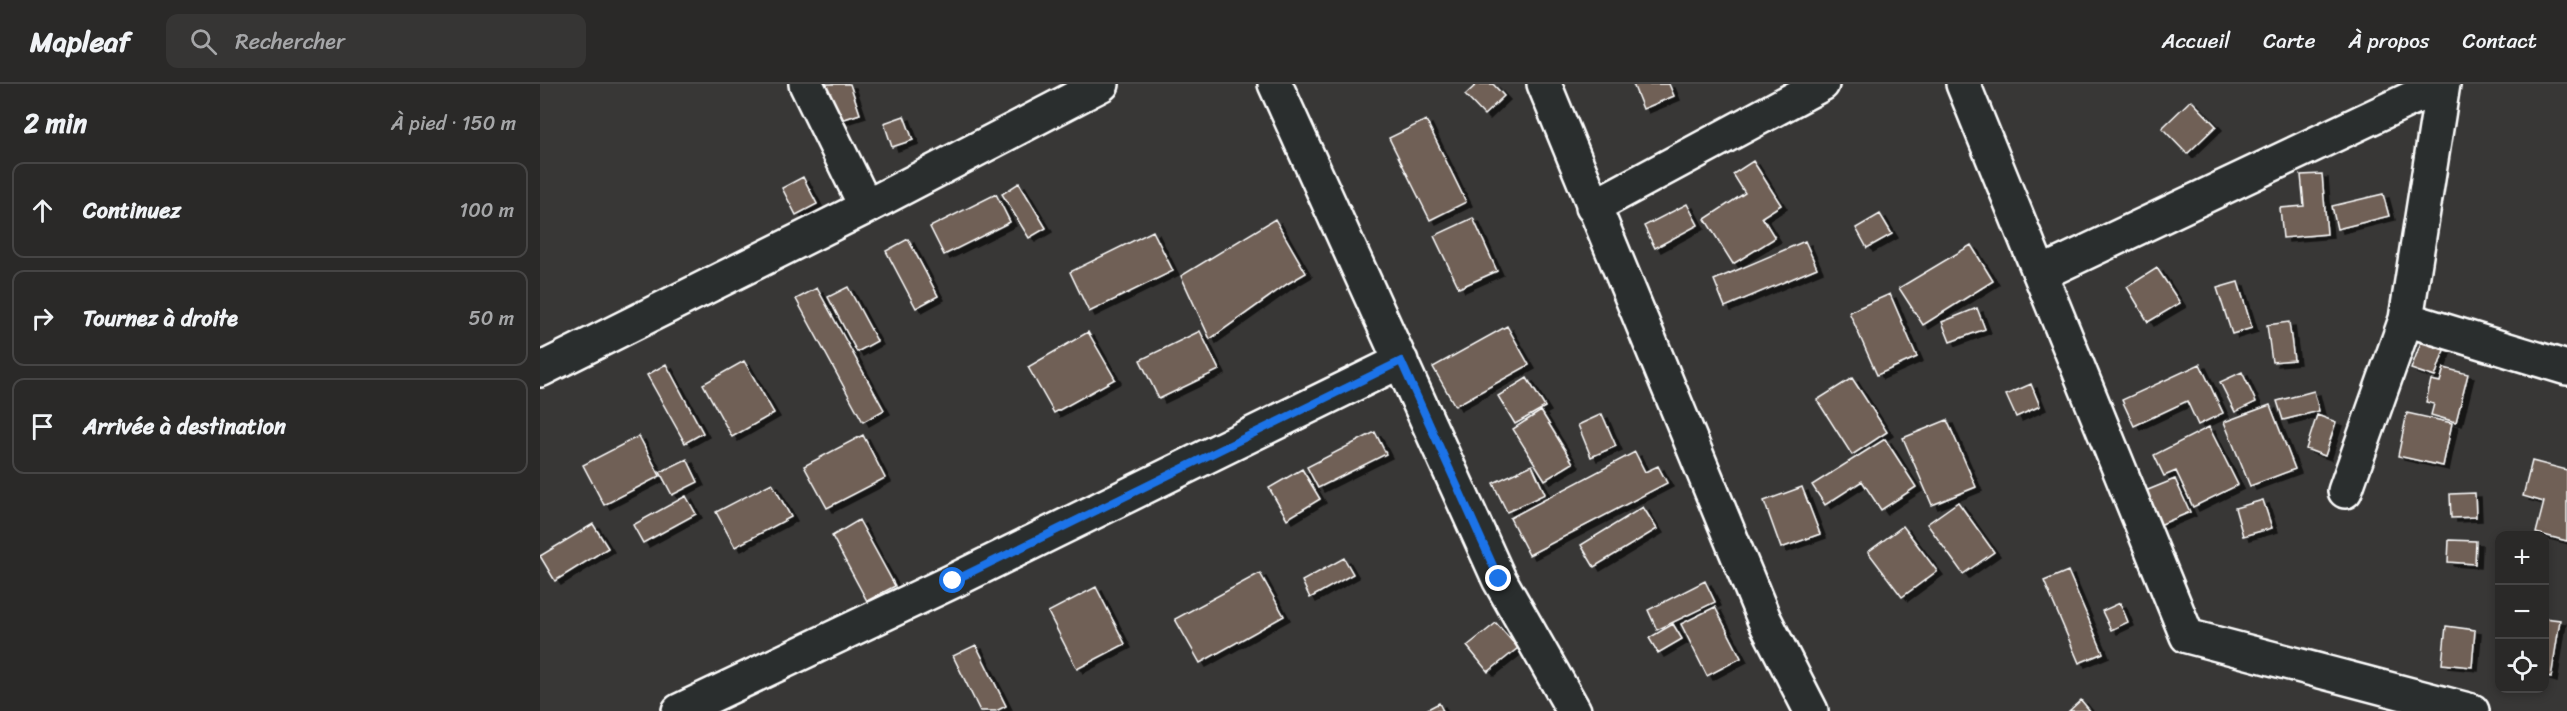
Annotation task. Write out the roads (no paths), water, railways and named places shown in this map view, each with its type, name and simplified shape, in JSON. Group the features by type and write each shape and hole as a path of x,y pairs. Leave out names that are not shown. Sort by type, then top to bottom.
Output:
{"street":[{"path":"806,84 866,207"},
{"path":"540,370 866,207 1102,84"},
{"path":"1275,84 1499,579 1574,711"},
{"path":"1544,84 1764,619 1811,711"},
{"path":"1593,207 1822,84"},
{"path":"1964,84 2187,636 2472,711"},
{"path":"2040,274 2443,84"},
{"path":"2345,491 2406,319 2443,84"},
{"path":"2406,319 2567,368"},
{"path":"679,711 953,581 1401,361"}]}
